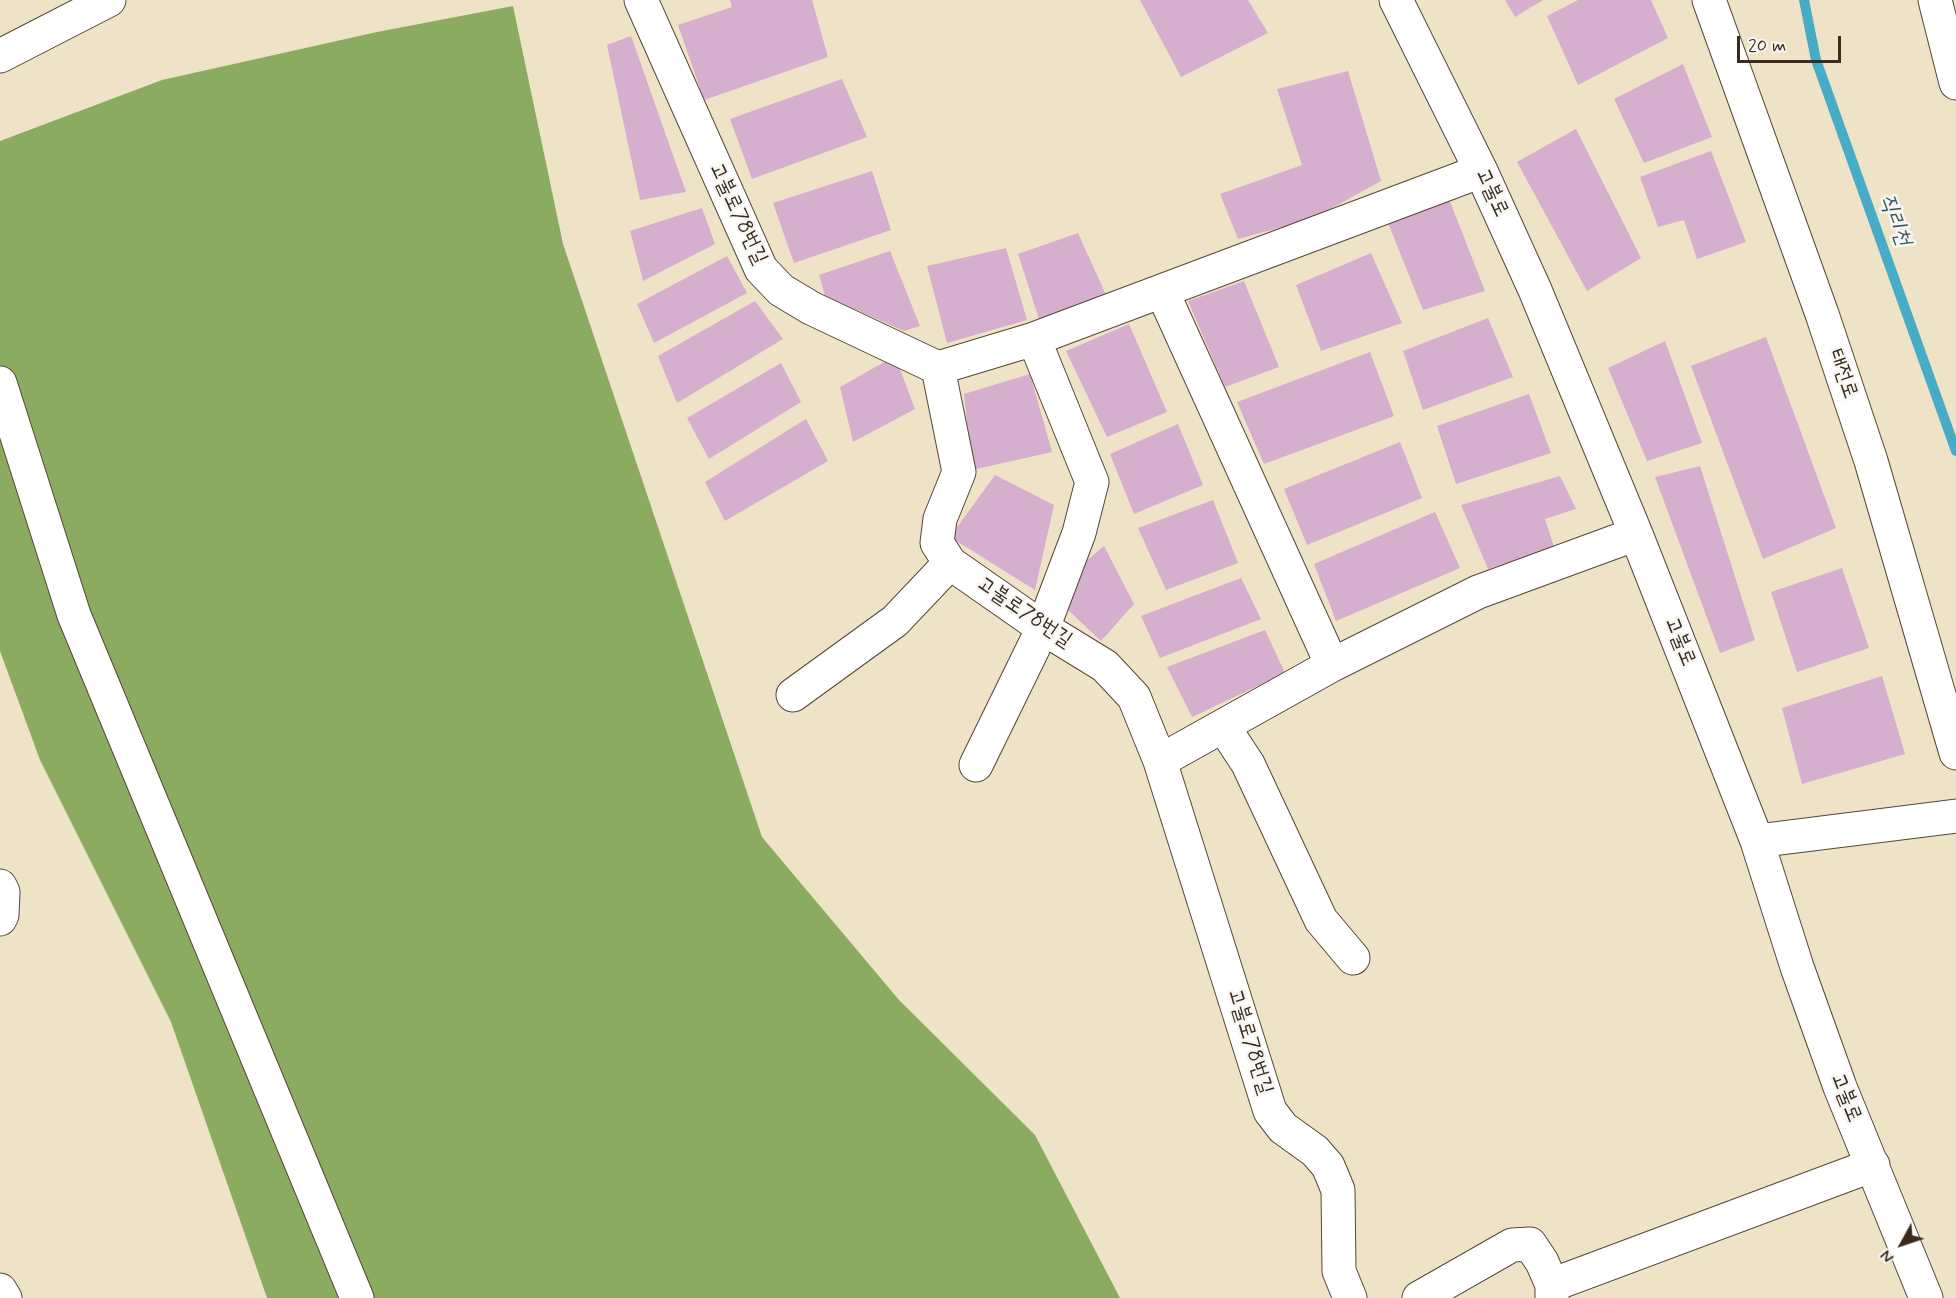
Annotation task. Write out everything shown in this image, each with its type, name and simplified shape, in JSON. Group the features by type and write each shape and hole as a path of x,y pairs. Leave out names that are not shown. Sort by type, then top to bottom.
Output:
{"main road":[{"path":"0,56 109,0"},
{"name":"고불로78번길","path":"641,0 761,269 781,290 811,308 938,368 959,472 940,519 937,543 951,563 1043,628 1105,666 1134,697 1160,761 1270,1111 1283,1128 1315,1151 1328,1166 1338,1190 1338,1271 1350,1298"},
{"name":"고불로","path":"1396,0 1481,171 1535,290 1636,534 1758,841 1797,967 1840,1087 1926,1298"},
{"name":"태전로","path":"1709,0 1822,314 1871,461 1956,753"},
{"path":"1935,0 1956,83"},
{"path":"938,368 1034,339 1481,171"},
{"path":"1162,291 1332,665"},
{"path":"976,765 1043,628 1079,533 1092,482 1034,339"},
{"path":"0,383 74,615 357,1298"},
{"path":"1160,761 1332,665 1478,592 1636,534"},
{"path":"794,695 895,621 951,563"},
{"path":"1223,726 1248,764 1321,920 1353,958"},
{"path":"1758,841 1956,816"},
{"path":"0,886 3,892 0,919"},
{"path":"1419,1298 1512,1245 1530,1245 1542,1262 1552,1292 1873,1165"}],"green space":[{"path":"513,6 563,244 762,837 899,1000 1035,1135 1120,1298 267,1298 171,1022 40,760 0,651 0,141 162,80 377,32"}],"building":[{"path":"730,0 812,0 828,57 704,100 678,25 732,7"},
{"path":"1140,0 1248,0 1268,33 1181,77"},
{"path":"1505,0 1543,0 1515,17"},
{"path":"1578,0 1651,0 1668,38 1578,85 1547,16"},
{"path":"631,36 686,192 640,200 607,45"},
{"path":"1683,64 1712,137 1644,163 1614,99"},
{"path":"1348,71 1381,181 1312,219 1238,239 1220,194 1302,165 1277,89"},
{"path":"842,79 867,137 752,179 730,119"},
{"path":"1576,129 1641,258 1587,291 1517,162"},
{"path":"1711,151 1746,242 1697,259 1684,220 1658,227 1640,177"},
{"path":"872,171 891,230 794,263 773,203"},
{"path":"1449,199 1485,291 1423,310 1388,223"},
{"path":"702,208 715,244 643,281 630,231"},
{"path":"1078,233 1106,295 1039,319 1018,254"},
{"path":"1006,248 1027,320 947,343 927,266"},
{"path":"890,251 920,326 904,331 825,296 819,275"},
{"path":"1371,253 1402,323 1321,351 1296,285"},
{"path":"727,256 747,293 654,343 637,304"},
{"path":"1244,281 1279,367 1225,387 1188,301"},
{"path":"755,301 783,339 677,403 658,356"},
{"path":"1488,318 1513,377 1423,410 1403,351"},
{"path":"1129,324 1167,412 1107,437 1066,351"},
{"path":"1766,337 1836,528 1763,559 1691,366"},
{"path":"1665,341 1702,443 1647,461 1608,368"},
{"path":"1370,352 1394,416 1264,464 1237,402"},
{"path":"895,356 915,409 853,442 840,387"},
{"path":"781,363 801,402 709,459 687,418"},
{"path":"1030,374 1052,452 972,470 964,394"},
{"path":"1529,394 1551,453 1456,484 1437,426"},
{"path":"806,419 828,461 725,521 705,482"},
{"path":"1178,424 1203,485 1134,514 1110,454"},
{"path":"1400,442 1422,498 1307,545 1284,489"},
{"path":"1700,466 1755,640 1720,653 1655,477"},
{"path":"995,475 1054,505 1035,590 950,537"},
{"path":"1560,476 1576,509 1545,519 1554,547 1488,569 1461,505"},
{"path":"1213,500 1238,563 1166,590 1138,528"},
{"path":"1435,512 1460,568 1336,621 1314,564"},
{"path":"1104,546 1134,604 1101,641 1064,606 1078,568"},
{"path":"1842,568 1869,648 1797,672 1771,592"},
{"path":"1241,578 1261,619 1160,658 1141,616"},
{"path":"1265,630 1285,673 1192,717 1167,667"},
{"path":"1882,676 1905,754 1802,784 1782,708"}],"waterway":[{"name":"직리천","path":"1804,0 1816,60 1956,451"}]}
